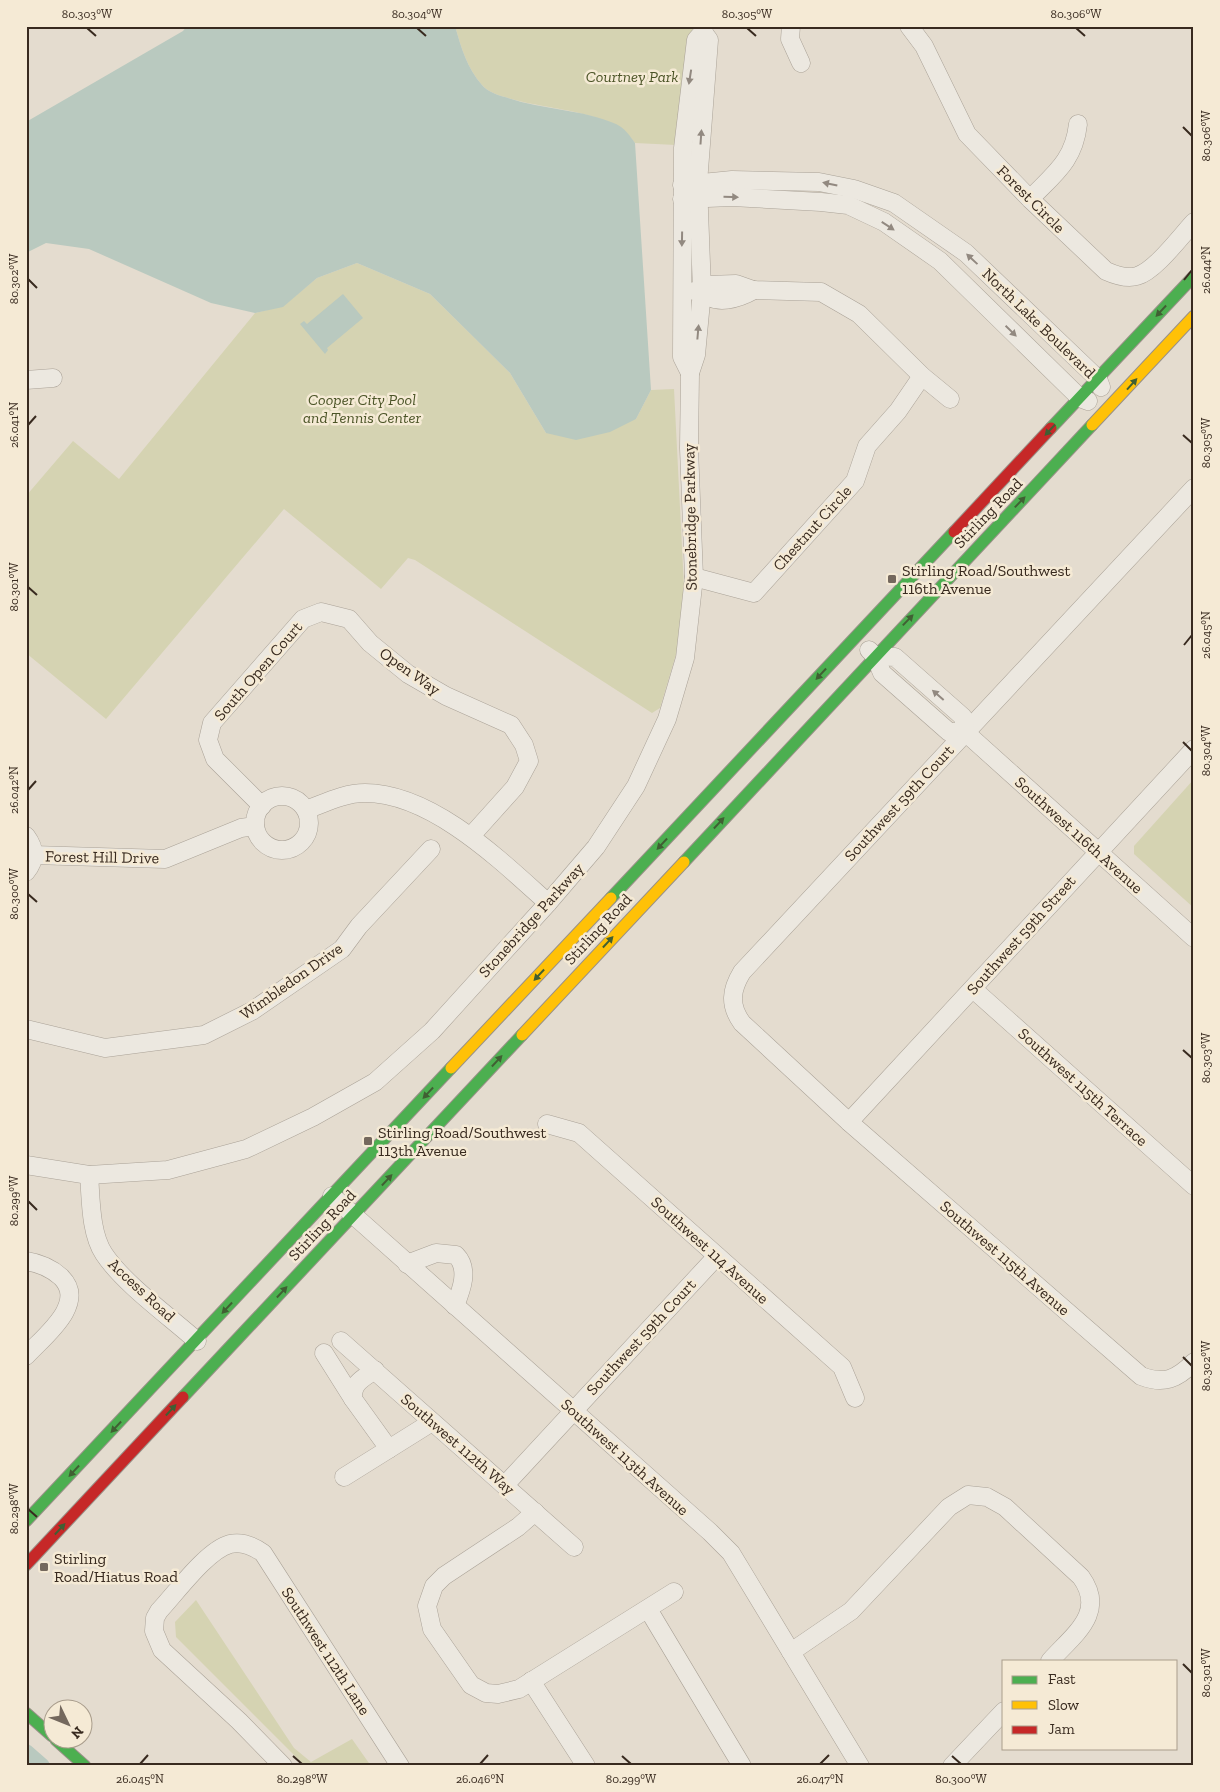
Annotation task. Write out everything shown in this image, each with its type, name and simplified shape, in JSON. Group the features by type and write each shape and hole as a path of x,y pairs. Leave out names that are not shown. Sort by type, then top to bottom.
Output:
{"main road":[{"name":"Stirling Road","path":"26,1521 197,1341 1194,276"},
{"name":"Stirling Road","path":"26,1565 1194,316"},
{"path":"26,1713 42,1727"},
{"path":"67,1750 85,1766"}],"street":[{"path":"791,26 790,39 801,63"},
{"name":"Forest Circle","path":"909,26 924,46 967,134 1030,199 1106,271 1117,275 1136,276 1148,270 1194,222"},
{"name":"Stonebridge Parkway","path":"690,373 682,357 681,291 690,191 710,40 704,29"},
{"path":"1030,199 1067,159 1076,143 1078,124"},
{"name":"North Lake Boulevard","path":"690,191 732,180 819,182 854,189 894,202 966,253 1098,379 1109,409"},
{"name":"Stonebridge Parkway","path":"26,1165 89,1175 168,1170 246,1148 313,1117 375,1082 432,1031 596,847 636,786 666,719 685,658 694,577 689,448 690,373 696,355 702,291 690,191"},
{"name":"North Lake Boulevard","path":"690,191 732,197 821,202 848,206 884,222 940,261 1080,398 1109,409"},
{"path":"681,291 702,291 706,296 717,299 739,299 754,290 821,292 859,314 922,376 950,399"},
{"name":"Chestnut Circle","path":"694,577 754,593 855,481 868,446 898,411 922,376"},
{"path":"26,380 52,378"},
{"name":"Southwest 59th Court","path":"849,1122 742,1023 733,1007 733,991 742,972 1194,488"},
{"name":"South Open Court","path":"262,806 215,759 208,740 212,723 303,618 321,612"},
{"name":"Open Way","path":"321,612 349,619 370,643 408,674 446,696 511,725 524,745 529,761 515,787 471,836"},
{"path":"855,638 875,656"},
{"name":"Southwest 116th Avenue","path":"875,656 895,657 963,717 965,732 1194,938"},
{"name":"Southwest 59th Street","path":"849,1122 1194,749"},
{"path":"306,810 346,795 374,794 422,808 471,836 548,903"},
{"path":"285,796 294,798 306,810 309,818 307,835 295,847 287,850 268,846 261,841 255,826 256,818 262,806 276,797 285,796"},
{"name":"Forest Hill Drive","path":"33,855 165,859 241,828 255,826"},
{"path":"26,836 31,842 33,855 26,872"},
{"name":"Wimbledon Drive","path":"26,1030 106,1048 204,1035 252,1011 342,949 359,926 431,849"},
{"name":"Southwest 115th Terrace","path":"973,989 1194,1186"},
{"name":"Southwest 115th Avenue","path":"849,1122 1140,1376 1150,1380 1167,1381 1183,1373 1194,1362"},
{"name":"Southwest 114 Avenue","path":"547,1124 579,1133 842,1367 855,1398"},
{"name":"Access Road","path":"89,1175 92,1221 103,1253 127,1280 197,1341"},
{"name":"Southwest 113th Avenue","path":"332,1196 710,1532 731,1553 860,1766"},
{"path":"407,1264 436,1254 448,1253 456,1255 462,1264 464,1273 463,1283 455,1306"},
{"name":"Southwest 59th Court","path":"505,1485 717,1256"},
{"path":"26,1261 45,1266 56,1272 69,1290 70,1301 61,1318 26,1356"},
{"name":"Southwest 112th Way","path":"341,1341 574,1547"},
{"path":"324,1353 353,1399 389,1449"},
{"path":"353,1399 352,1391 356,1383 375,1370"},
{"path":"344,1477 432,1422"},
{"path":"791,1652 835,1623 864,1600 949,1507 958,1500 977,1495 987,1497 1005,1508 1074,1570 1088,1587 1092,1602 1086,1620 1051,1660"},
{"path":"535,1512 518,1527 444,1576 434,1586 427,1606 428,1618 437,1637 471,1685 486,1693 508,1692 532,1682 674,1592"},
{"name":"Southwest 112th Lane","path":"283,1766 240,1721 162,1650 154,1631 159,1611 212,1553 232,1543 245,1544 263,1553 400,1766"},
{"path":"648,1609 742,1766"},
{"path":"532,1682 586,1766"},
{"path":"952,1766 1002,1712"}],"green space":[{"name":"Courtney Park","path":"455,26 693,26 682,83 676,145 635,143 625,132 610,123 594,117 520,101 489,91 468,64"},
{"name":"Cooper City Pool and Tennis Center","path":"357,263 430,294 510,373 546,433 636,419 651,390 674,389 684,587 677,651 660,708 652,713 415,560 408,558 381,589 284,509 106,719 26,653 26,496 73,441 119,479 255,313 283,306 317,278"},
{"path":"1194,779 1194,908 1134,854 1134,846"},
{"path":"196,1600 294,1748 311,1762 352,1739 371,1766 305,1766 176,1637 175,1622"}],"shaded area":[{"path":"187,26 455,26 468,64 489,91 533,105 603,119 625,130 635,143 651,390 636,419 610,432 576,440 546,433 510,373 430,294 357,263 317,278 283,307 255,313 211,303 89,249 46,243 26,253 26,122 183,31"},
{"path":"343,294 363,318 327,348 328,350 325,354 300,324 304,321 307,324"}],"waterway":[{"path":"26,1752 42,1766"}],"traffic: fast":[{"path":"1051,428 1194,276"},
{"path":"684,862 1092,425"},
{"path":"611,898 954,532"},
{"path":"183,1397 522,1035"},
{"path":"26,1521 451,1068"},
{"path":"26,1713 42,1727"},
{"path":"67,1750 85,1766"}],"traffic: slow":[{"path":"1092,425 1194,316"},
{"path":"522,1035 684,862"},
{"path":"451,1068 611,898"}],"traffic: jam":[{"path":"954,532 1051,428"},
{"path":"26,1565 183,1397"}],"place":[{"name":"Stirling Road/Southwest 116th Avenue","path":"892,579"},
{"name":"Stirling Road/Southwest 113th Avenue","path":"368,1141"},
{"name":"Stirling Road/Hiatus Road","path":"44,1567"}]}
